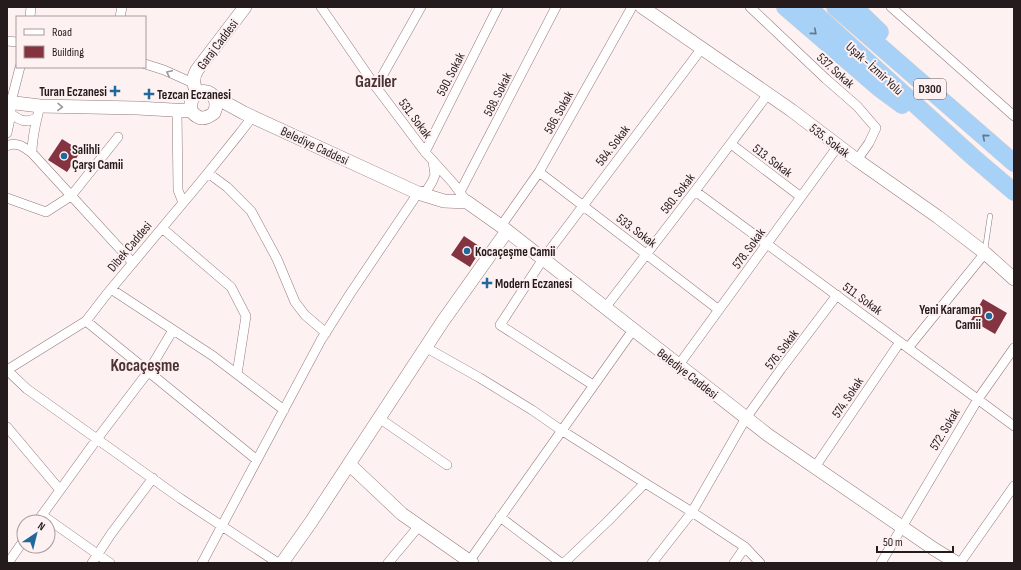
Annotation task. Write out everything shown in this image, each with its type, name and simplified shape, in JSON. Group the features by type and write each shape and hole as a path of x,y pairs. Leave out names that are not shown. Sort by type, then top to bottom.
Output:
{"highway":[{"path":"785,7 879,88 973,157"},
{"name":"Uşak - İzmir Yolu","path":"808,7 973,157 1014,192"},
{"name":"Uşak - İzmir Yolu","path":"845,10 934,93 1014,162"}],"street":[{"name":"Garaj Caddesi","path":"195,88 194,76 197,70 245,7"},
{"path":"376,87 421,7"},
{"name":"590. Sokak","path":"425,152 498,7"},
{"name":"588. Sokak","path":"463,197 556,7"},
{"name":"586. Sokak","path":"504,229 539,172 632,7"},
{"name":"535. Sokak","path":"642,7 791,110 857,160 938,216 985,253 1014,279"},
{"name":"537. Sokak","path":"750,7 826,79 857,106 876,128 869,143 857,160"},
{"path":"891,7 1014,116"},
{"name":"531. Sokak","path":"325,9 376,87 425,152 454,183 463,197"},
{"name":"584. Sokak","path":"593,385 500,325 543,259 702,48"},
{"path":"146,64 164,70 195,88 213,96 216,102 214,113"},
{"path":"7,133 10,106 20,68"},
{"path":"195,88 190,103 191,111 196,116 200,118 207,117 214,113 248,115"},
{"name":"580. Sokak","path":"605,308 696,191 768,94"},
{"name":"Belediye Caddesi","path":"213,96 248,115 418,193 444,201 463,197 768,435 934,549 957,563"},
{"path":"10,106 38,112 191,111"},
{"path":"177,110 178,190 183,204"},
{"path":"32,153 38,112"},
{"name":"Dibek Caddesi","path":"7,370 86,321 240,133 248,115"},
{"path":"7,198 46,212 71,196 118,137"},
{"path":"7,146 16,143 24,146 32,153 133,263"},
{"name":"513. Sokak","path":"730,144 801,197"},
{"name":"578. Sokak","path":"678,366 838,146"},
{"path":"202,563 326,333 350,294 418,193 427,190 432,182 435,175 433,161"},
{"name":"533. Sokak","path":"539,172 719,310"},
{"path":"208,173 227,187 251,212 277,259 295,302 305,315 326,333"},
{"name":"511. Sokak","path":"696,191 1014,426"},
{"path":"162,228 231,287 234,292 246,316 237,374"},
{"path":"282,563 311,522 378,418 504,229"},
{"path":"908,348 985,253"},
{"path":"111,289 213,356 284,410"},
{"name":"576. Sokak","path":"652,563 692,512 746,418 781,369 837,296"},
{"path":"86,321 257,460"},
{"path":"42,514 148,372 173,330"},
{"path":"349,464 402,514 470,562 561,430 633,330"},
{"name":"574. Sokak","path":"815,467 900,342"},
{"path":"425,347 532,410 561,430 692,512 744,547 760,563"},
{"name":"572. Sokak","path":"881,563 978,399 1014,348"},
{"path":"7,370 27,388 97,439 278,563"},
{"path":"378,418 447,465"},
{"path":"7,427 60,490"},
{"path":"92,563 111,534 153,478"},
{"path":"500,517 563,563 608,521 645,483"},
{"path":"960,563 1014,486"},
{"path":"388,563 419,526"},
{"path":"56,529 110,563"},
{"path":"734,563 744,547"},
{"path":"8,563 16,552"}],"lane":[{"path":"985,253 990,216"}],"building":[{"name":"Salihli Çarşı Camii","path":"62,139 81,151 67,172 48,160"},
{"name":"Kocaçeşme Camii","path":"464,236 482,248 470,267 451,255"},
{"name":"Yeni Karaman Camii","path":"983,299 1007,313 995,334 971,320"}],"place":[{"name":"Turan Eczanesi","path":"115,91"},
{"name":"Tezcan Eczanesi","path":"149,94"},
{"name":"Salihli Çarşı Camii","path":"64,156"},
{"name":"Kocaçeşme Camii","path":"467,251"},
{"name":"Modern Eczanesi","path":"487,283"},
{"name":"Yeni Karaman Camii","path":"989,316"}],"district":[{"name":"Gaziler","path":"376,81"},
{"name":"Kocaçeşme","path":"145,365"}]}
